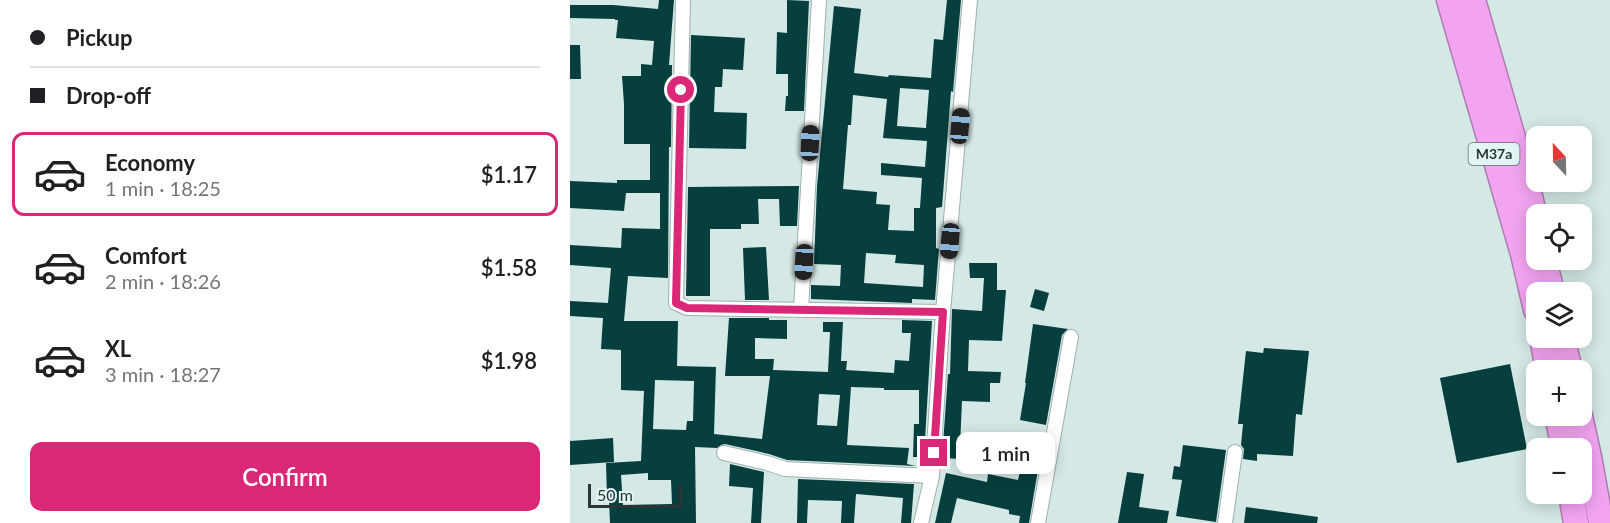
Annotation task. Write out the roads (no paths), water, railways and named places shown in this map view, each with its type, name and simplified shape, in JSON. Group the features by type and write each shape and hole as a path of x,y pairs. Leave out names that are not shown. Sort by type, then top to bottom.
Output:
{"highway":[{"name":"M37a","path":"1449,0 1530,282"},
{"name":"M37a","path":"1473,0 1532,204"},
{"path":"1592,486 1601,523"},
{"path":"1573,504 1576,523"}],"street":[{"path":"683,0 676,303 687,308 943,312"},
{"path":"801,310 819,0"},
{"path":"921,523 932,476 943,312 970,0"},
{"path":"1038,523 1071,337"},
{"path":"1225,523 1235,452"},
{"path":"724,453 785,469 932,476"}]}
